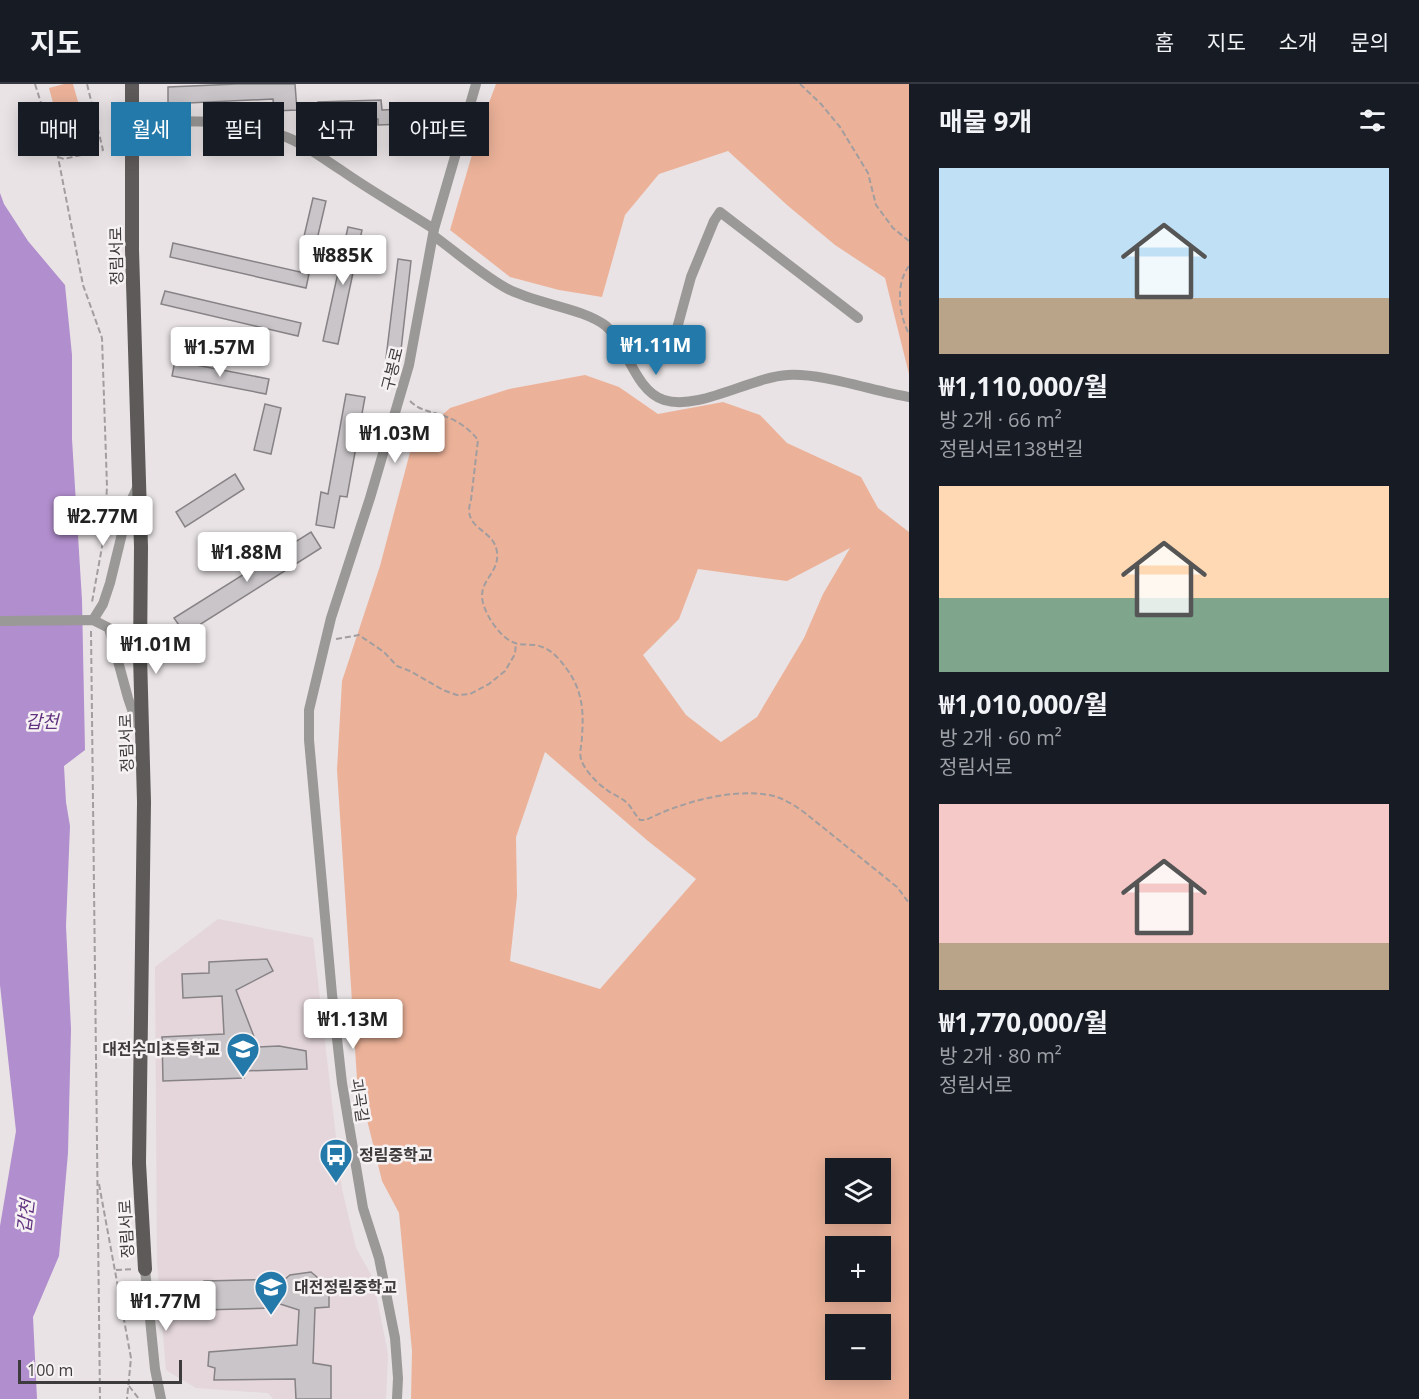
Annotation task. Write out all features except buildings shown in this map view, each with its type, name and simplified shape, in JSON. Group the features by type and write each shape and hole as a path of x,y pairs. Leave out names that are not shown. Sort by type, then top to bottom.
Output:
{"main road":[{"name":"정림서로","path":"132,84 132,102"},
{"name":"정림서로","path":"133,156 132,250 141,547 144,802 139,1163 140,1269"}],"street":[{"name":"구봉로","path":"313,693 325,642 410,365 434,232 476,84"},
{"path":"191,121 227,123 285,136 308,147 434,232 506,288 529,299 583,315 604,324 614,334 648,390 662,400 677,403 767,378 789,375 811,376 909,397"},
{"path":"614,334 645,350 667,351 673,343 691,277 714,221 720,212 858,318"},
{"path":"90,620 106,593 129,505 138,486"},
{"path":"0,621 90,620 109,628 133,716 142,736"},
{"name":"괴곡길","path":"313,693 309,710 309,740 342,1083 363,1208 379,1258 392,1320 398,1378 397,1399"},
{"name":"정림서로","path":"140,1269 161,1399"}],"path":[{"path":"35,84 58,157 83,285 102,338 107,487 104,536 90,620 100,1399"},
{"path":"58,157 64,159 103,150 87,84"},
{"path":"800,84 831,115 868,173 876,205 893,228 909,241"},
{"path":"909,266 903,273 901,283 901,312 903,324 909,334"},
{"path":"403,388 410,402 416,407 451,419 472,432 478,440 468,509 471,521 489,536 498,552 497,565 493,574 485,582 482,594 484,606 500,632 516,643 541,646 551,652 570,673 583,703 581,749 584,764 605,790 626,801 639,820 646,820 686,804 724,795 743,793 771,795 799,808 897,887 909,903"},
{"path":"325,642 359,635 384,652 397,666 457,695 470,694 489,684 505,671 514,654 516,643"},
{"path":"98,1179 131,1358 127,1399"},
{"path":"116,1270 140,1269"},
{"path":"129,1386 139,1399"}],"shaded area":[{"path":"73,84 78,102 53,102 49,88"},
{"path":"496,84 909,84 909,374 885,278 835,245 728,151 659,174 625,215 602,297 559,290 510,277 450,230 472,156 489,156 489,103"},
{"path":"585,375 619,387 658,414 723,402 760,415 787,443 861,477 878,508 909,532 909,1399 411,1399 412,1351 399,1213 382,1181 357,1079 337,770 342,681 380,566 413,441 450,408 509,389","holes":["850,548 823,594 804,638 757,717 721,742 686,715 643,655 679,619 698,569 787,581","545,752 648,841 696,879 600,989 510,961 517,896 516,837"]},
{"name":"대전수미초등학교","path":"218,919 313,938 342,1189 356,1248 373,1278 388,1354 386,1399 273,1399 268,1393 196,1388 166,1370 157,1261 155,967"}],"water":[{"name":"갑천","path":"0,193 4,204 28,241 65,285 72,355 72,439 82,600 85,750 64,766 70,826 66,926 71,1029 68,1153 59,1256 33,1317 37,1399 0,1399 0,1226 16,1131 0,985"}],"place":[{"name":"대전수미초등학교","path":"243,1078"},
{"name":"정림중학교","path":"336,1184"},
{"name":"대전정림중학교","path":"271,1316"}]}
